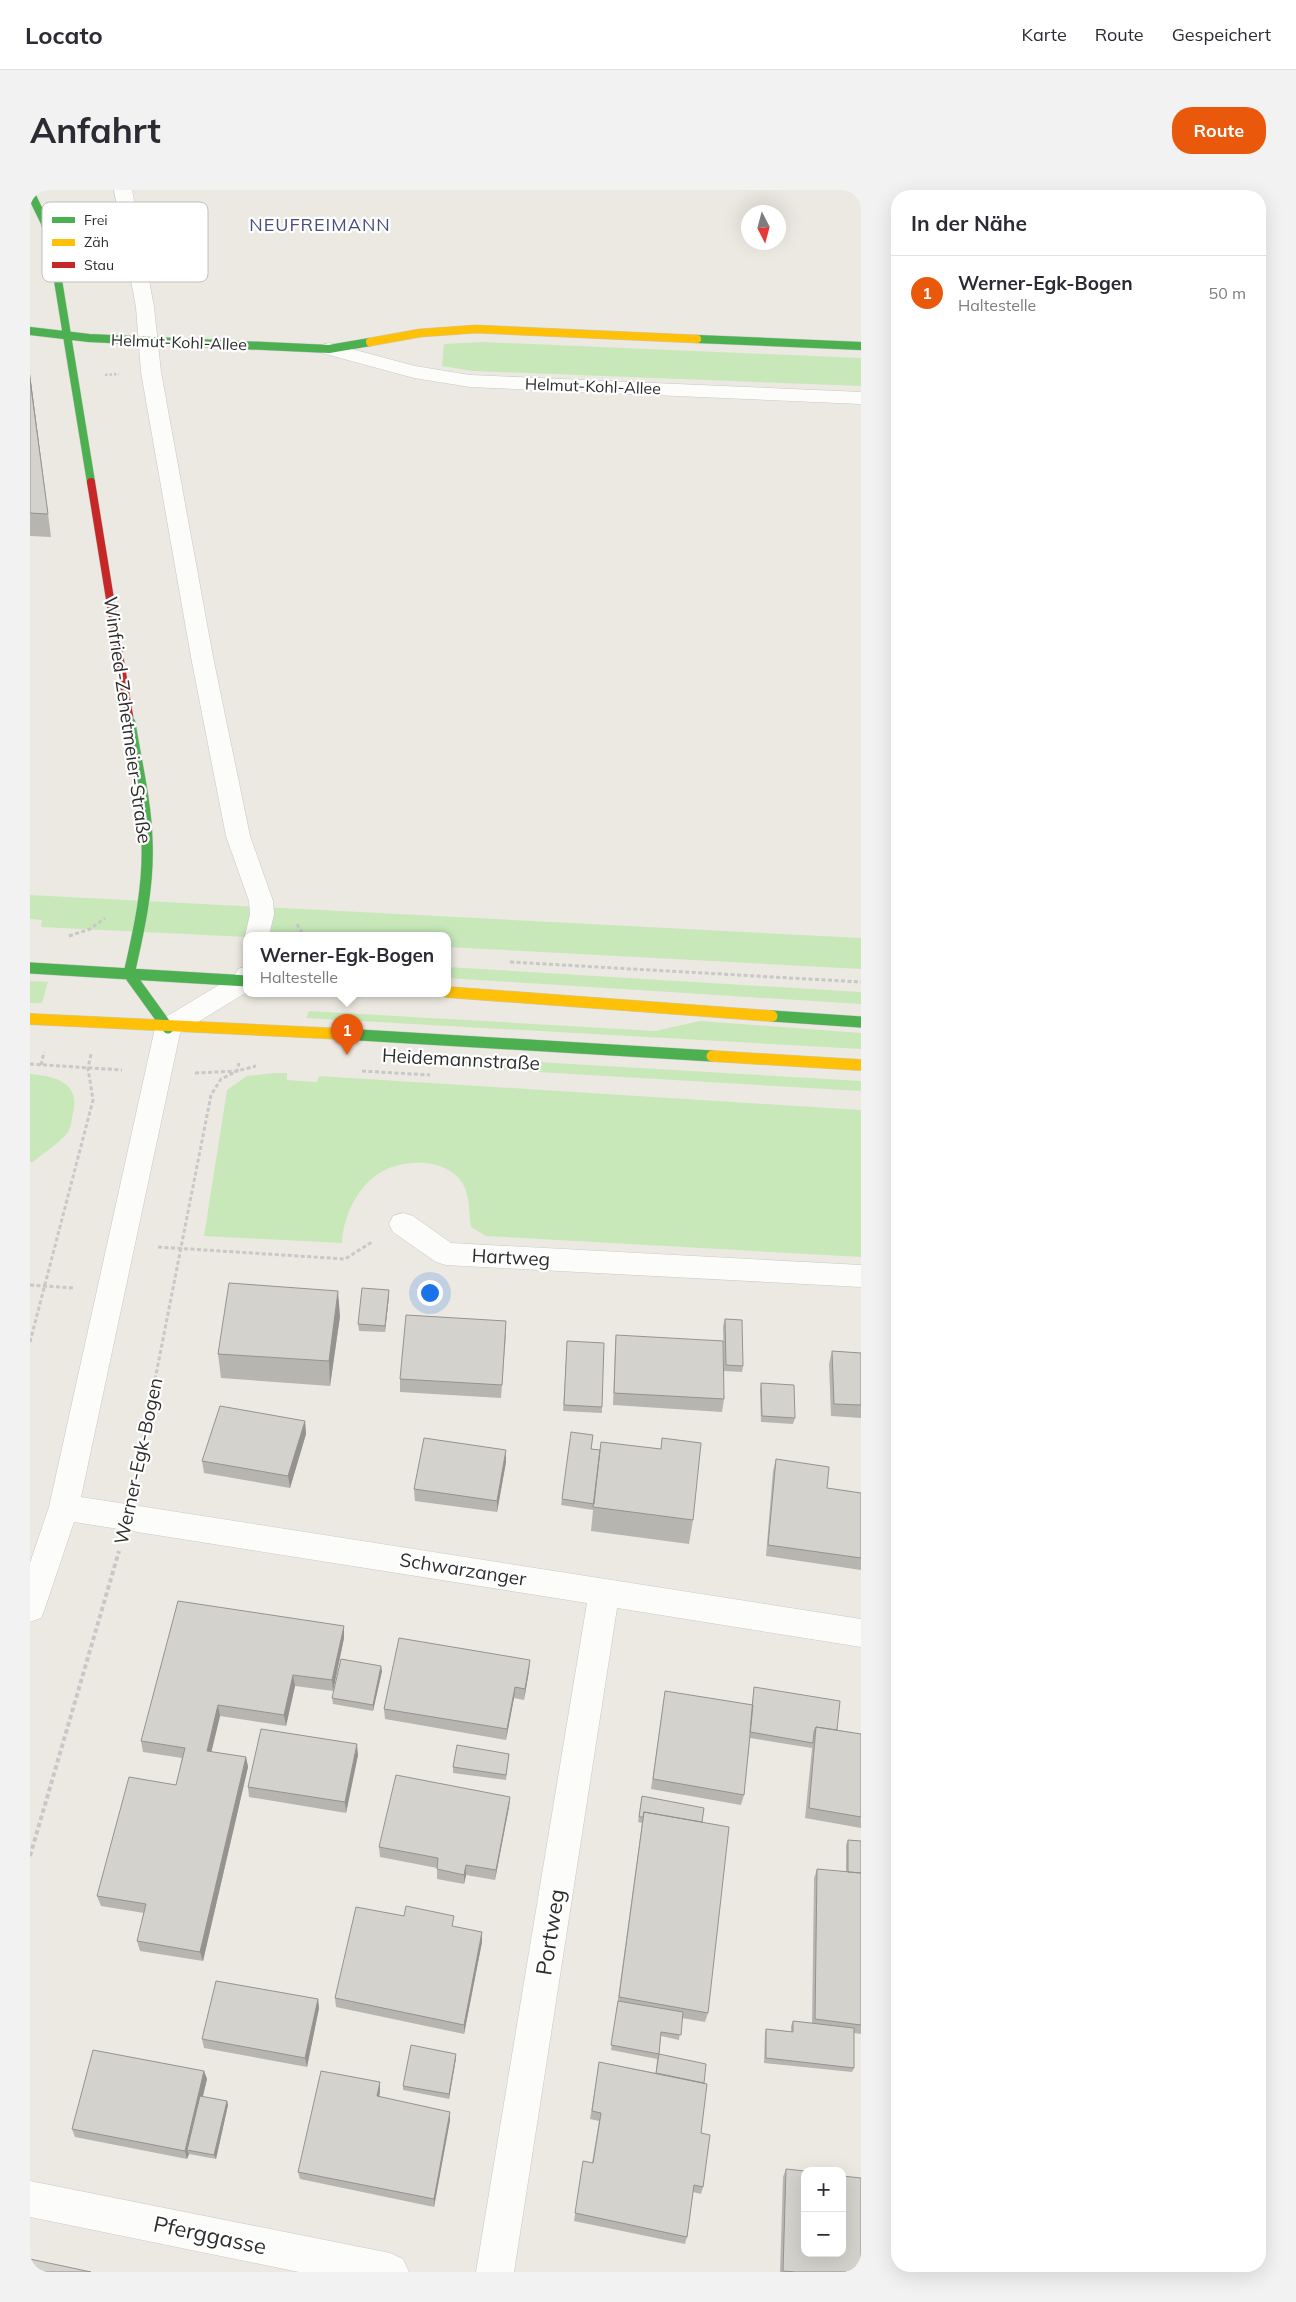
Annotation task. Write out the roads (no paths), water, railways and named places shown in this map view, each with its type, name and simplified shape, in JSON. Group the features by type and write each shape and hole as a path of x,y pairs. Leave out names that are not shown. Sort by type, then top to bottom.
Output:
{"street":[{"name":"Winfried-Zehetmeier-Straße","path":"30,192 42,217"},
{"name":"Winfried-Zehetmeier-Straße","path":"58,282 146,822 147,854 142,918 128,974"},
{"path":"140,282 145,307 147,341 202,657 238,836 261,901 262,914 258,932"},
{"name":"Helmut-Kohl-Allee","path":"30,331 147,341 329,348 420,333 476,329 861,346"},
{"name":"Helmut-Kohl-Allee","path":"329,348 414,372 470,381 861,398"},
{"path":"30,968 243,979"},
{"path":"128,974 168,1028"},
{"path":"30,1608 64,1507 168,1028 243,981"},
{"path":"451,992 861,1022"},
{"name":"Heidemannstraße","path":"30,1019 168,1028 390,1037 861,1065"},
{"name":"Hartweg","path":"403,1224 446,1254 861,1276"},
{"name":"Schwarzanger","path":"64,1507 861,1633"},
{"name":"Portweg","path":"495,2272 604,1592"},
{"name":"Pferggasse","path":"30,2199 390,2272"}],"place":[{"name":"Werner-Egk-Bogen","path":"347,1055"}],"district":[{"name":"NEUFREIMANN","path":"320,224"}]}
